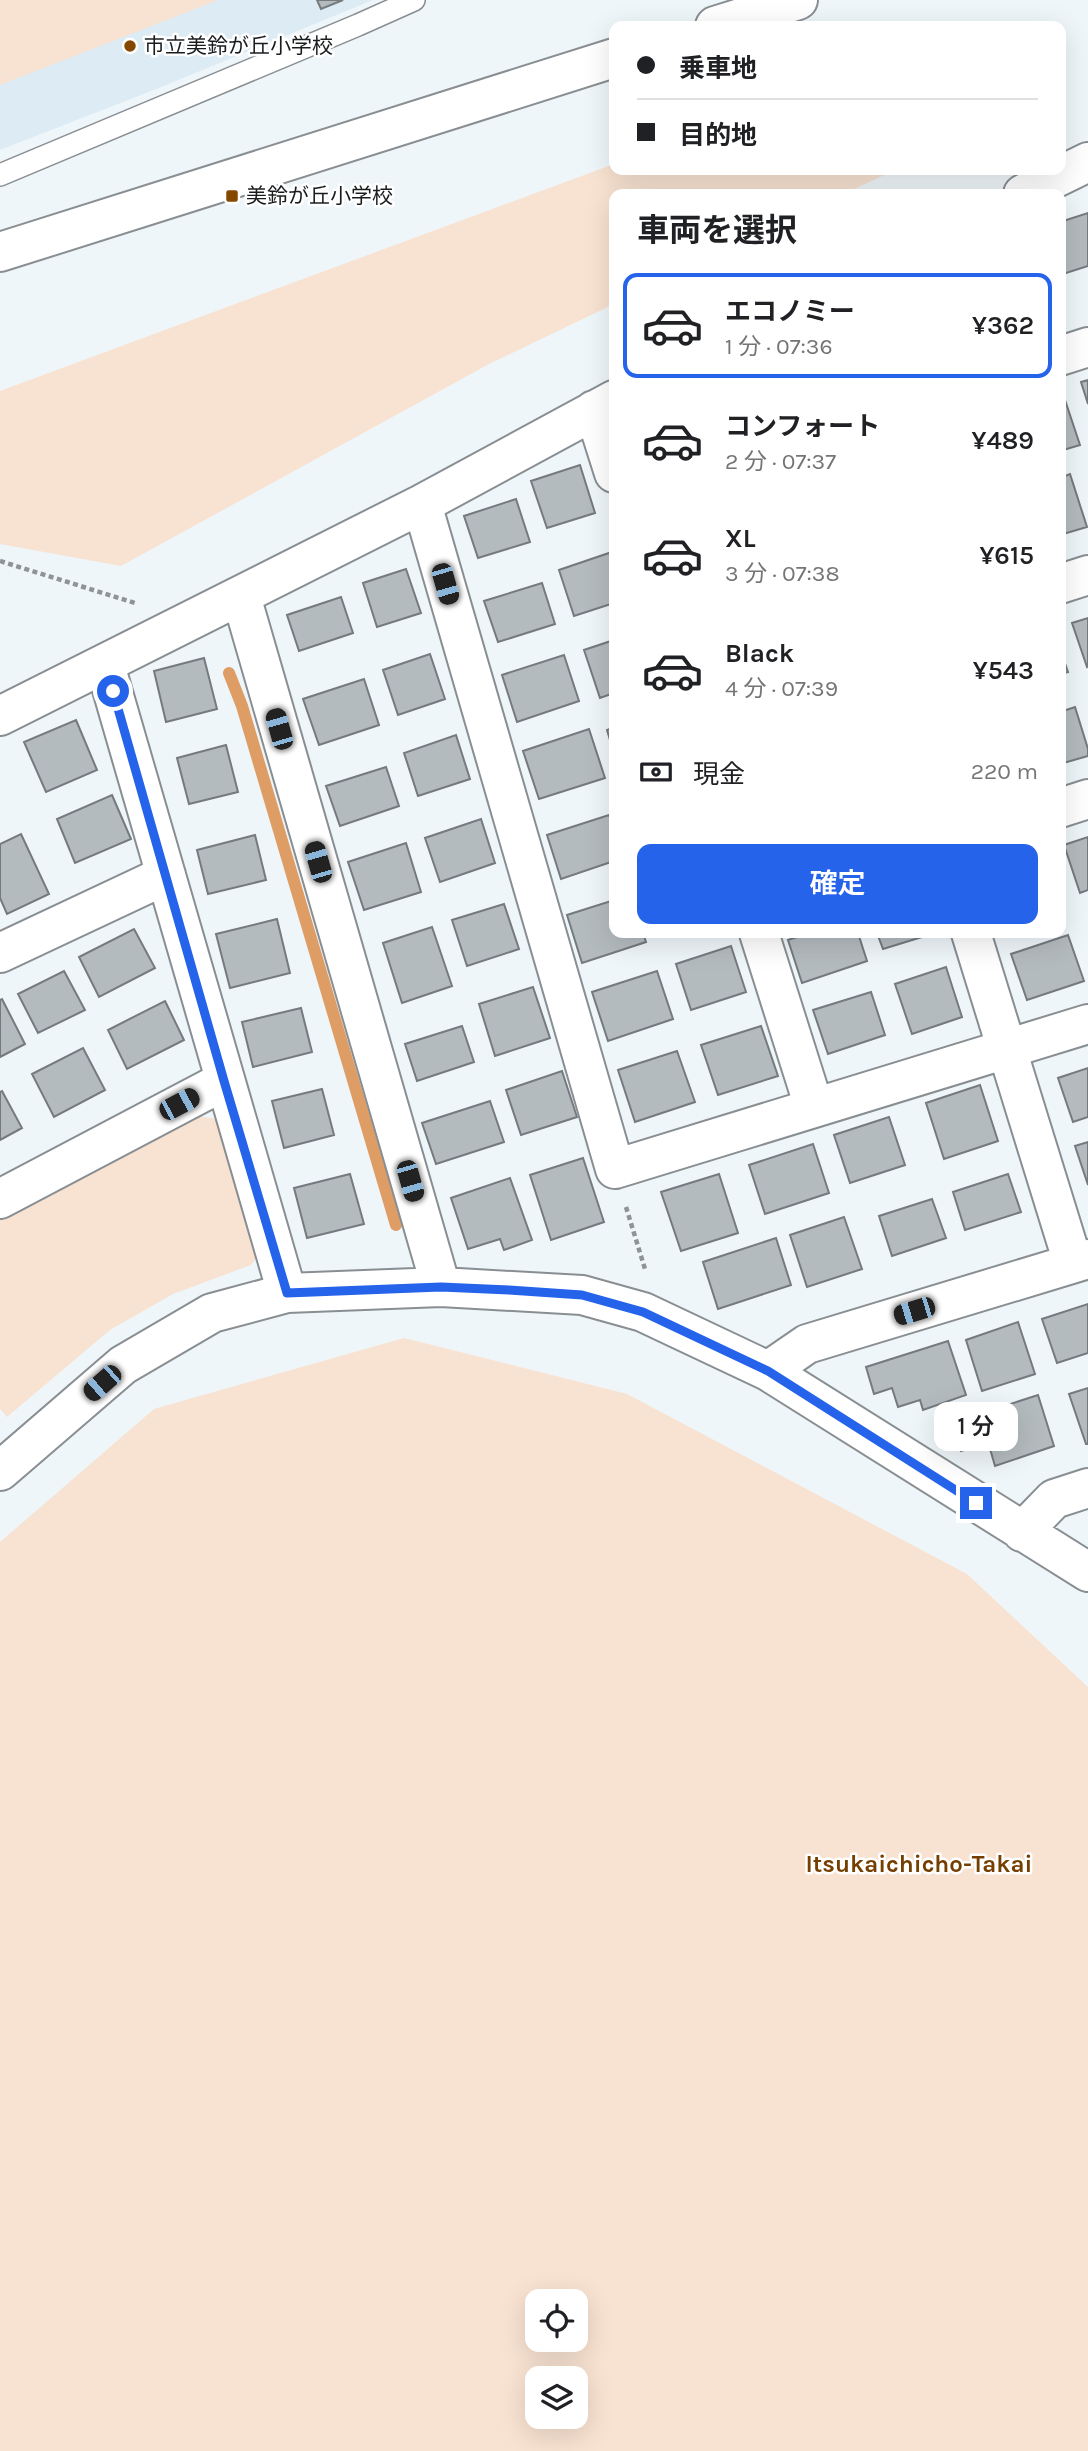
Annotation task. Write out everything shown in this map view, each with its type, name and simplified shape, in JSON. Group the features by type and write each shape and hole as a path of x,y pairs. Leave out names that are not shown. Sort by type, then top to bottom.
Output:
{"street":[{"path":"731,21 798,0"},
{"path":"0,252 609,60"},
{"path":"1066,173 1088,162"},
{"path":"1033,189 1062,175"},
{"path":"1066,354 1088,347"},
{"path":"0,716 422,504 604,405 609,439"},
{"path":"422,504 615,1170 1088,1024"},
{"path":"1066,582 1088,575"},
{"path":"240,596 441,1287"},
{"path":"105,665 287,1293"},
{"path":"1066,806 1088,799"},
{"path":"0,953 166,875"},
{"path":"761,938 814,1107"},
{"path":"768,1371 807,1344 1081,1261 1007,1049 973,938"},
{"path":"0,1199 224,1081"},
{"path":"0,1471 122,1365 212,1313 287,1293 441,1287 582,1295 643,1312 768,1371 1088,1572"},
{"path":"1022,1532 1054,1499 1088,1488"}],"lane":[{"path":"0,175 414,0"}],"path":[{"path":"0,561 152,608 178,627"},
{"path":"615,1170 646,1273"}],"shaded area":[{"name":"市立美鈴が丘小学校","path":"0,0 373,0 0,150"},
{"path":"0,0 218,0 0,85"},
{"path":"609,166 609,175 884,175 855,189 609,189 609,306 489,364 121,566 0,544 0,391"},
{"path":"200,1116 220,1120 265,1247 251,1265 173,1294 110,1330 7,1417 0,1409 0,1218"},
{"path":"404,1338 627,1394 967,1574 1088,1687 1088,2451 0,2451 0,1542 154,1409"}],"building":[{"path":"317,0 343,0 321,9"},
{"path":"1088,213 1088,266 1066,273 1066,220"},
{"path":"1088,380 1088,404 1081,382"},
{"path":"1066,403 1080,445 1066,449"},
{"path":"580,465 595,513 547,528 531,481"},
{"path":"1070,474 1087,527 1066,533 1066,476"},
{"path":"516,499 530,542 478,558 464,516"},
{"path":"609,553 609,605 574,616 559,570"},
{"path":"406,569 421,613 377,627 363,583"},
{"path":"542,583 555,624 498,642 484,601"},
{"path":"341,597 353,633 299,651 287,615"},
{"path":"1088,618 1088,666 1087,667 1072,623"},
{"path":"609,642 609,695 600,698 584,650"},
{"path":"430,654 445,699 398,715 383,670"},
{"path":"564,655 579,701 517,722 502,675"},
{"path":"204,658 217,709 166,722 154,671"},
{"path":"364,679 379,725 319,745 303,699"},
{"path":"1075,707 1088,756 1066,762 1066,710"},
{"path":"76,720 97,770 46,792 24,742"},
{"path":"589,729 605,778 539,799 523,751"},
{"path":"456,735 470,779 418,796 404,753"},
{"path":"226,745 238,792 189,804 177,758"},
{"path":"386,767 399,806 340,826 326,786"},
{"path":"112,795 131,839 75,863 57,819"},
{"path":"609,815 609,863 561,879 547,835"},
{"path":"481,819 495,863 440,882 425,838"},
{"path":"21,834 49,894 7,914 0,898 0,844"},
{"path":"255,835 266,880 208,894 197,850"},
{"path":"1088,837 1088,890 1080,893 1066,844"},
{"path":"406,843 421,892 364,910 348,862"},
{"path":"609,902 609,938 645,938 646,942 582,963 567,915"},
{"path":"504,904 519,949 467,966 452,920"},
{"path":"277,919 290,973 230,988 216,934"},
{"path":"432,927 452,986 402,1003 383,943"},
{"path":"134,929 155,968 99,997 79,957"},
{"path":"1068,935 1084,981 1027,1000 1011,954 1066,938"},
{"path":"860,938 867,961 802,983 788,940"},
{"path":"879,938 919,938 883,949"},
{"path":"731,946 746,992 691,1010 676,964"},
{"path":"946,967 962,1017 912,1034 895,984"},
{"path":"64,971 85,1010 38,1033 18,994"},
{"path":"657,971 673,1019 608,1041 592,992"},
{"path":"533,987 550,1038 495,1056 479,1004"},
{"path":"871,992 885,1035 828,1054 813,1010"},
{"path":"2,999 25,1044 0,1057 0,1000"},
{"path":"165,1001 184,1040 127,1069 108,1030"},
{"path":"301,1008 312,1052 253,1067 242,1022"},
{"path":"462,1026 474,1062 417,1081 405,1044"},
{"path":"761,1026 778,1076 718,1095 701,1045"},
{"path":"83,1048 105,1090 54,1117 32,1074"},
{"path":"677,1051 695,1102 635,1122 618,1070"},
{"path":"1088,1068 1088,1117 1073,1122 1058,1078"},
{"path":"562,1071 577,1117 521,1135 506,1090"},
{"path":"980,1085 998,1141 944,1159 926,1103"},
{"path":"322,1089 334,1135 284,1148 272,1101"},
{"path":"2,1091 22,1128 0,1140 0,1092"},
{"path":"490,1101 504,1142 436,1164 422,1123"},
{"path":"889,1117 905,1165 850,1183 834,1135"},
{"path":"1088,1142 1088,1185 1075,1146"},
{"path":"813,1144 829,1193 765,1214 749,1165"},
{"path":"583,1158 604,1222 551,1240 530,1175"},
{"path":"350,1174 364,1224 307,1238 294,1188"},
{"path":"719,1174 738,1233 681,1251 661,1192"},
{"path":"1008,1174 1021,1212 965,1230 953,1192"},
{"path":"510,1178 532,1240 504,1250 500,1239 468,1249 451,1198"},
{"path":"932,1199 946,1238 892,1256 879,1216"},
{"path":"844,1217 862,1269 807,1287 790,1235"},
{"path":"776,1238 791,1285 718,1309 703,1262"},
{"path":"1088,1304 1088,1353 1057,1363 1042,1319"},
{"path":"1018,1322 1035,1374 982,1391 966,1340"},
{"path":"948,1341 966,1395 923,1410 920,1400 898,1407 892,1388 874,1394 866,1367"},
{"path":"1088,1388 1088,1444 1086,1444 1069,1394"},
{"path":"1038,1395 1054,1446 995,1466 988,1442 961,1451 952,1423"}],"waterway":[{"path":"229,673 242,706 396,1225"}],"place":[{"name":"市立美鈴が丘小学校","path":"130,46"},
{"name":"美鈴が丘小学校","path":"232,196"}],"district":[{"name":"Itsukaichicho-Takai","path":"919,1864"}],"route":[{"path":"113,691 287,1293 441,1287 509,1290 582,1295 643,1312 768,1371 976,1503"}]}
